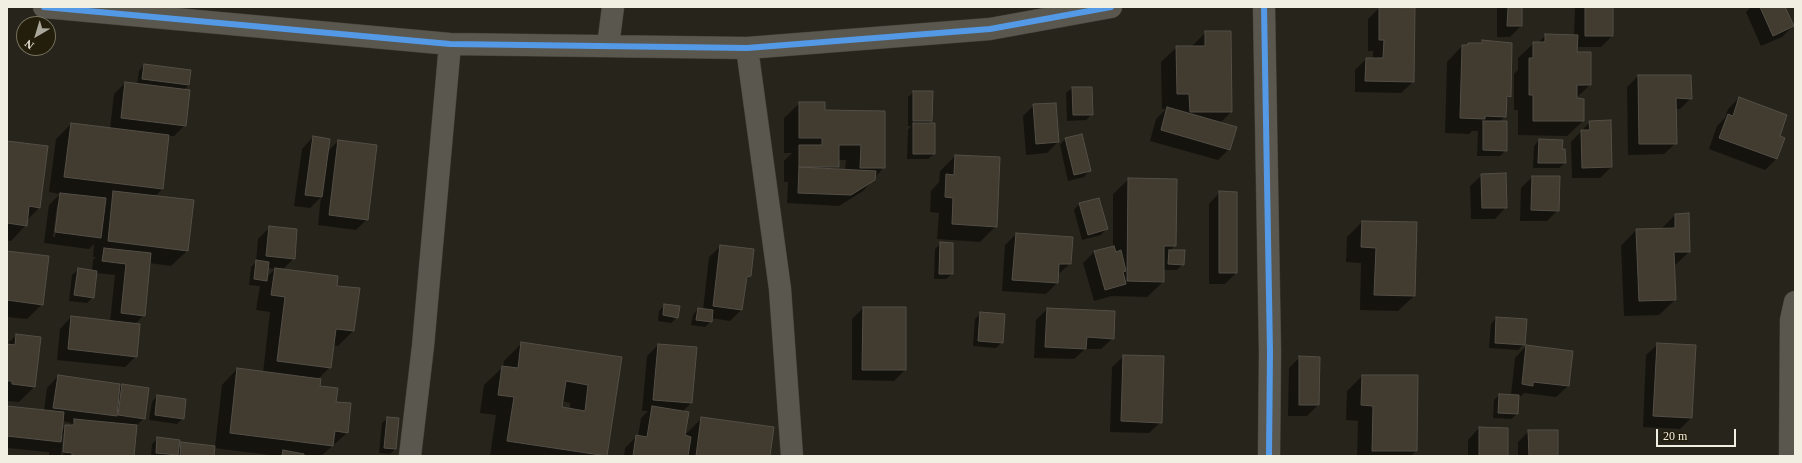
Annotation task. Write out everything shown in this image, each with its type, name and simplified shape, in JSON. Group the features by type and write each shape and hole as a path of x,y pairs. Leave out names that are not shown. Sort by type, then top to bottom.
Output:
{"street":[{"path":"44,7 450,44 747,48 990,29 1111,7"},
{"path":"608,46 613,7"},
{"path":"1264,7 1270,352 1269,456"},
{"path":"410,456 423,346 450,44"},
{"path":"747,48 780,289 792,456"},
{"path":"1790,456 1791,320 1795,302"}],"building":[{"path":"1379,7 1415,8 1414,82 1365,81 1366,58 1383,58 1384,40 1379,40"},
{"path":"1508,7 1522,7 1522,26 1507,26"},
{"path":"1585,7 1613,7 1613,36 1585,36"},
{"path":"1760,7 1785,7 1794,26 1773,36"},
{"path":"1205,31 1231,31 1232,112 1190,112 1189,94 1177,94 1176,46 1205,46"},
{"path":"1545,34 1578,35 1577,52 1591,52 1591,85 1577,85 1577,98 1584,99 1584,121 1533,121 1533,95 1529,95 1529,58 1533,58 1533,42 1545,42"},
{"path":"1482,40 1512,43 1511,97 1507,96 1506,117 1485,116 1485,119 1460,118 1462,45 1468,45 1468,43 1482,43"},
{"path":"144,64 191,70 189,85 142,79"},
{"path":"1638,75 1691,75 1692,99 1676,98 1677,144 1639,144"},
{"path":"125,82 190,90 186,126 121,118"},
{"path":"1072,87 1092,87 1093,115 1073,115"},
{"path":"913,91 933,91 932,121 913,121"},
{"path":"1739,97 1787,115 1780,136 1785,138 1777,159 1719,138 1728,114 1733,116"},
{"path":"799,102 825,102 825,110 885,111 885,168 860,168 861,145 839,145 839,167 799,167 799,145 822,145 822,138 799,138"},
{"path":"1056,103 1059,142 1036,144 1033,104"},
{"path":"1167,107 1237,127 1230,150 1161,130"},
{"path":"1611,120 1612,167 1582,168 1581,130 1590,130 1589,121"},
{"path":"1483,121 1507,121 1507,151 1483,150"},
{"path":"71,123 169,135 163,189 64,177"},
{"path":"913,123 935,123 935,154 913,154"},
{"path":"1082,134 1091,171 1074,175 1065,138"},
{"path":"313,136 330,139 322,197 305,195"},
{"path":"1539,139 1563,140 1562,149 1565,149 1566,163 1538,163"},
{"path":"338,140 377,145 368,220 329,215"},
{"path":"7,141 48,146 40,208 29,206 27,226 7,223"},
{"path":"955,155 1000,157 997,227 952,224 953,198 945,197 946,174 954,175"},
{"path":"799,167 876,171 875,180 851,195 798,193"},
{"path":"1506,173 1507,208 1482,208 1481,174"},
{"path":"1532,176 1560,176 1559,211 1531,210"},
{"path":"1128,178 1177,179 1176,246 1164,246 1164,282 1127,281"},
{"path":"113,191 194,200 188,251 108,241"},
{"path":"1219,191 1237,192 1237,273 1219,273"},
{"path":"60,193 106,198 101,238 55,232"},
{"path":"1099,198 1108,229 1088,235 1079,203"},
{"path":"1689,213 1690,252 1674,252 1676,300 1639,301 1636,229 1675,228 1675,214"},
{"path":"1362,221 1417,222 1415,296 1374,295 1376,248 1361,247"},
{"path":"269,226 297,229 295,259 266,256"},
{"path":"1016,233 1073,237 1071,264 1059,264 1058,283 1012,280"},
{"path":"940,242 953,243 953,274 939,274"},
{"path":"720,245 754,249 751,276 747,277 742,310 713,306"},
{"path":"1114,246 1116,252 1121,250 1126,271 1123,272 1126,284 1105,290 1094,251"},
{"path":"104,248 151,253 145,316 121,313 126,264 102,261"},
{"path":"1169,250 1185,250 1184,265 1168,264"},
{"path":"7,251 49,256 43,305 7,300"},
{"path":"256,260 269,262 267,281 254,279"},
{"path":"78,268 97,271 94,298 74,295"},
{"path":"275,268 338,276 337,286 360,288 354,331 336,329 331,368 277,361 285,297 271,295"},
{"path":"664,304 680,306 678,318 663,315"},
{"path":"863,307 906,307 906,370 862,370"},
{"path":"698,308 713,310 712,322 696,320"},
{"path":"1047,308 1115,311 1114,339 1087,337 1086,349 1045,347"},
{"path":"980,312 1005,314 1003,343 978,341"},
{"path":"71,316 140,324 137,357 68,349"},
{"path":"1496,317 1527,319 1525,345 1495,343"},
{"path":"16,334 41,337 35,387 12,384 12,381 7,381 7,344 15,345"},
{"path":"521,342 622,357 607,456 507,441 514,397 498,395 502,366 518,368","holes":["566,381 588,385 585,411 562,407"]},
{"path":"1657,343 1696,345 1692,418 1653,416"},
{"path":"658,344 697,347 692,403 653,400"},
{"path":"1526,345 1573,351 1569,386 1533,382 1533,386 1522,384"},
{"path":"1123,355 1164,356 1162,423 1121,421"},
{"path":"1299,356 1320,357 1319,405 1299,405"},
{"path":"237,368 321,379 320,386 338,388 336,402 351,403 348,433 335,431 333,446 230,433"},
{"path":"58,375 120,384 117,416 53,408"},
{"path":"1362,375 1418,375 1417,451 1372,451 1373,406 1361,405"},
{"path":"122,384 149,388 145,419 118,415"},
{"path":"1499,394 1519,395 1518,414 1498,413"},
{"path":"157,395 186,399 184,419 155,415"},
{"path":"7,406 64,412 61,442 7,436"},
{"path":"652,406 689,412 685,435 691,437 688,456 633,456 636,435 647,437"},
{"path":"387,417 399,418 396,449 384,448"},
{"path":"701,417 774,427 770,456 696,456"},
{"path":"74,419 137,425 134,456 72,456 72,453 63,452 65,425 74,425"},
{"path":"1479,427 1508,428 1508,456 1479,456"},
{"path":"1528,430 1558,430 1558,456 1529,456"},
{"path":"157,437 180,440 178,455 156,453"},
{"path":"181,442 215,446 214,456 180,456"},
{"path":"283,450 304,454 304,456 282,456"}],"cycle path":[{"path":"44,7 450,44 747,48 990,29 1111,7"},
{"path":"1264,7 1270,352 1269,456"}]}
